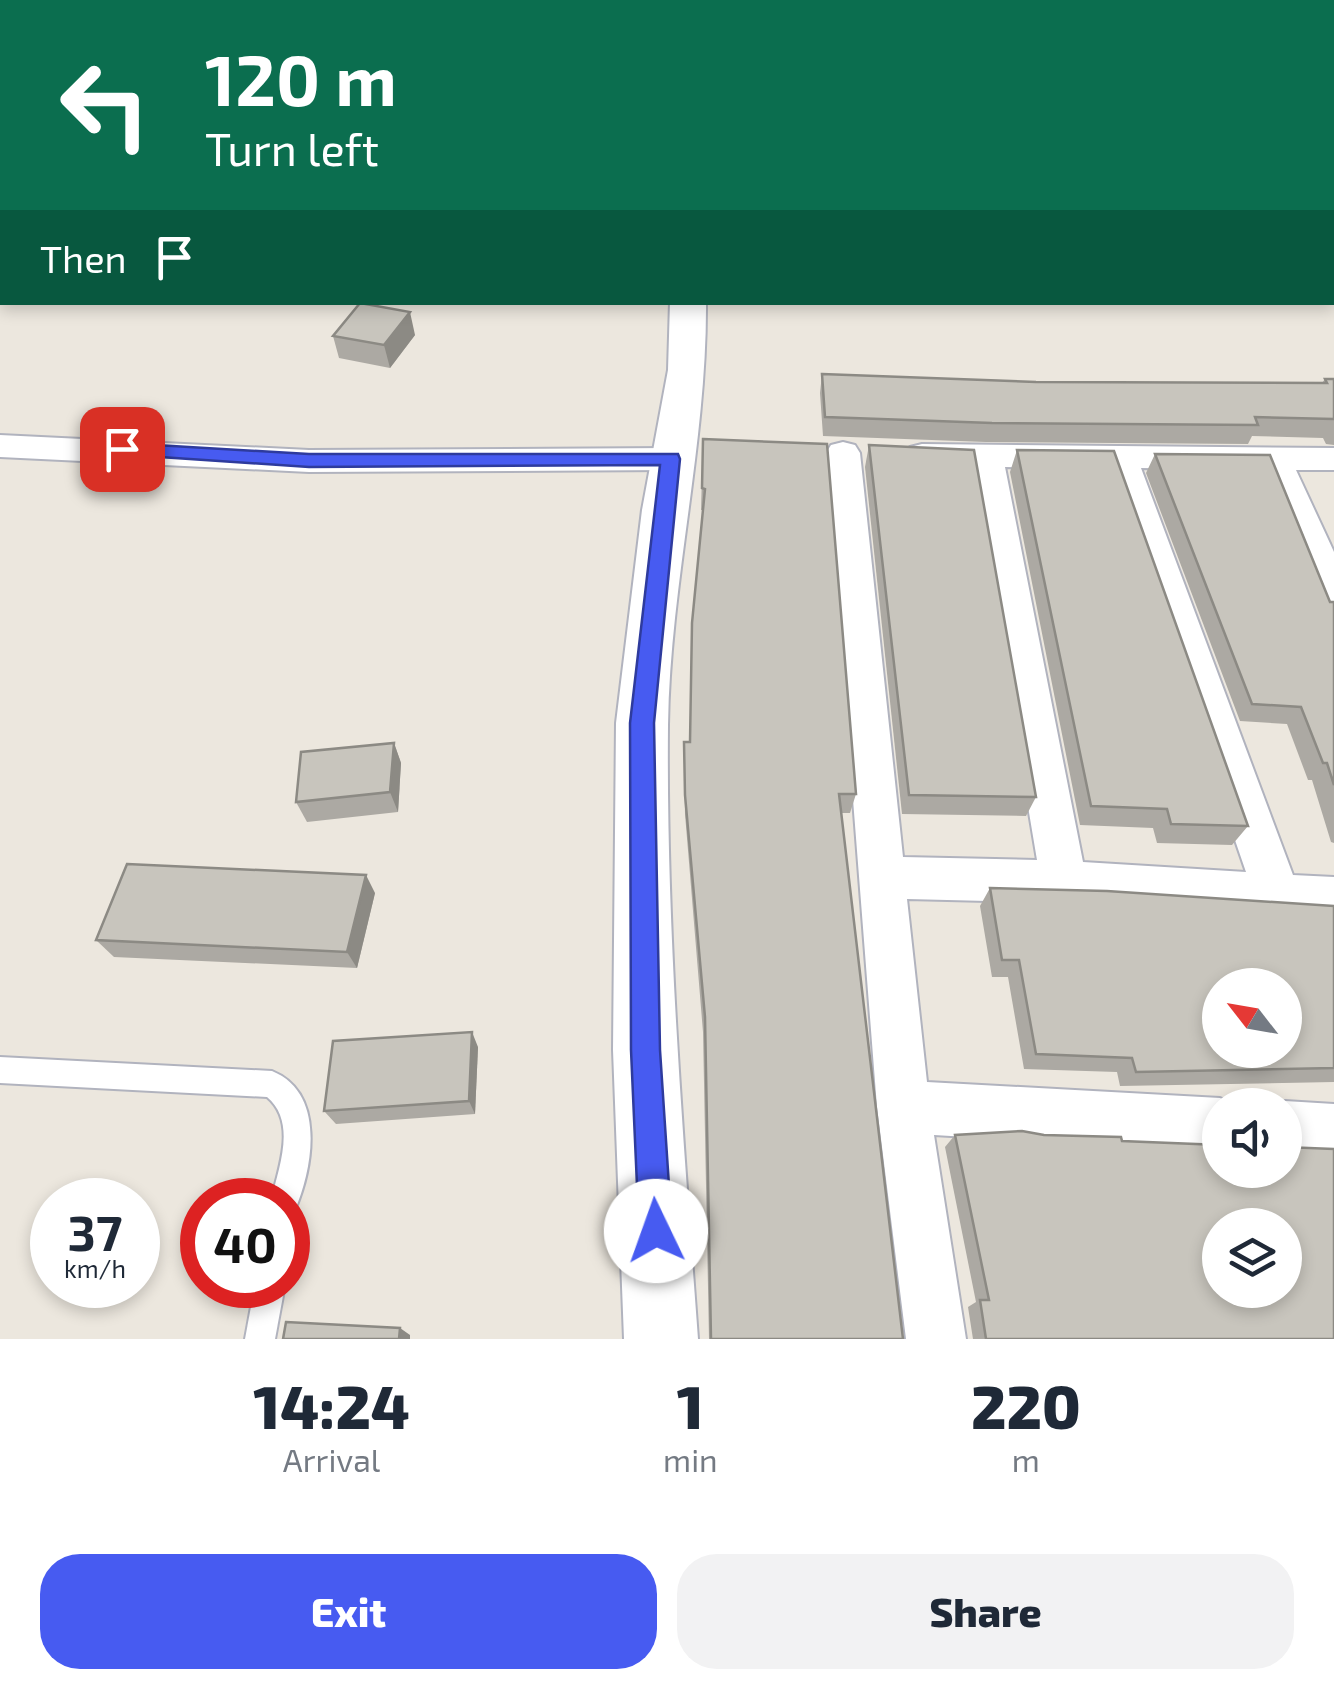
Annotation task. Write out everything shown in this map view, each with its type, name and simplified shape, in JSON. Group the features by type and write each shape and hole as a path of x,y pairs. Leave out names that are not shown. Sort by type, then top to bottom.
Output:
{"street":[{"path":"662,1339 645,1050 642,723 685,450 688,305"},
{"path":"0,446 309,461 685,450"},
{"path":"936,1339 903,1107 883,876 856,453 1334,459"},
{"path":"1119,455 1277,895"},
{"path":"986,456 1064,882"},
{"path":"1274,457 1334,592"},
{"path":"883,876 1064,882 1334,899"},
{"path":"903,1107 1202,1123"},
{"path":"1302,1129 1334,1131"}],"lane":[{"path":"0,1070 272,1084 287,1093 300,1122 290,1178"},
{"path":"260,1339 266,1308"}],"building":[{"path":"358,305 410,312 384,345 333,336"},
{"path":"822,374 1036,382 1327,383 1325,379 1334,379 1334,419 1255,417 1258,425 825,417"},
{"path":"703,439 827,444 856,794 839,794 903,1339 711,1339 705,1017 685,795 684,742 690,742 692,623 705,489"},
{"path":"869,445 974,450 1036,797 909,795"},
{"path":"1017,450 1114,451 1248,826 1171,824 1167,809 1091,806"},
{"path":"1155,454 1270,455 1330,602 1334,602 1334,785 1301,707 1252,704"},
{"path":"394,743 390,792 296,802 301,752"},
{"path":"127,864 366,875 347,952 96,940"},
{"path":"990,888 1107,891 1334,906 1334,1068 1136,1072 1132,1058 1036,1054 1019,960 1002,960"},
{"path":"472,1032 469,1101 324,1111 333,1041"},
{"path":"1022,1131 1202,1144 1202,1188 1302,1188 1302,1148 1334,1149 1334,1339 986,1339 980,1300 989,1300 955,1135"},
{"path":"286,1322 400,1328 399,1339 283,1339"}],"route":[{"path":"122,449 309,461 671,459 642,723 645,1050 656,1231"}]}
